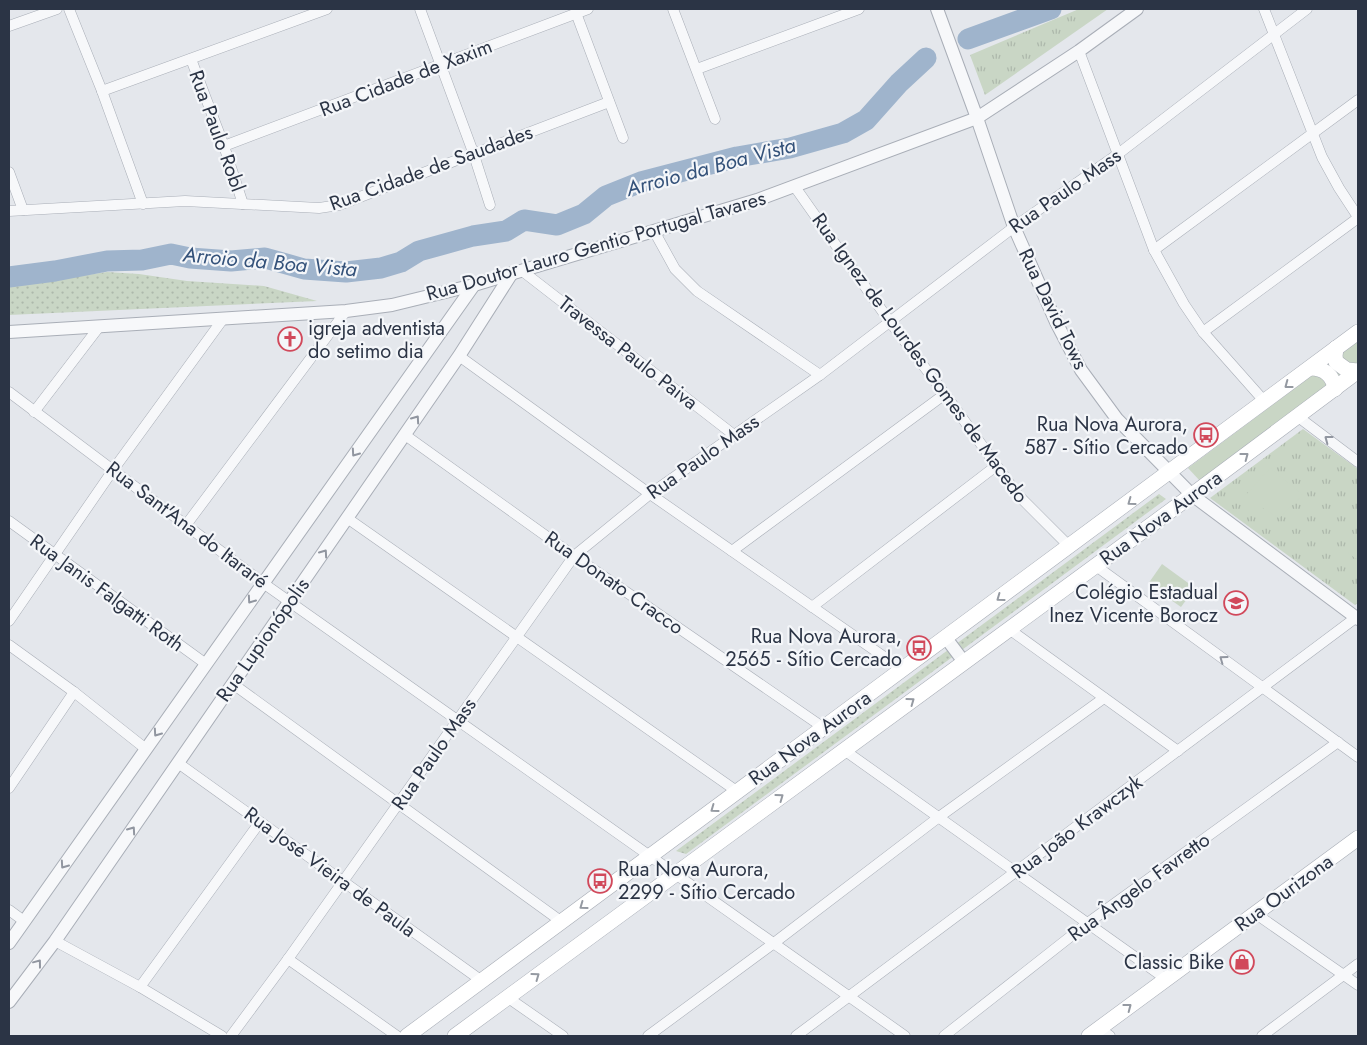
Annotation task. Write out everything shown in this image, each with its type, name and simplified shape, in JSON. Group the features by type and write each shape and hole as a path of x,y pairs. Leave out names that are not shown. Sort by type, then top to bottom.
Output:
{"main road":[{"name":"Rua Nova Aurora","path":"406,1036 1070,547 1358,332"},
{"path":"1336,348 1336,362 1347,370 1358,371"},
{"path":"1310,368 1322,370 1330,375 1334,380 1334,388"},
{"name":"Rua Nova Aurora","path":"455,1036 1096,566 1358,371"},
{"name":"Rua Ourizona","path":"1099,1034 1166,979 1358,838"}],"street":[{"path":"9,26 57,9"},
{"path":"69,9 102,91 143,204"},
{"path":"102,91 328,9"},
{"path":"420,9 473,152 490,205"},
{"name":"Rua Cidade de Xaxim","path":"224,146 588,9"},
{"path":"673,9 715,119"},
{"path":"697,69 859,9"},
{"name":"Rua David Tows","path":"937,9 1014,227 1056,322 1081,370 1117,419 1192,495 1358,617"},
{"name":"Rua Doutor Lauro Gentio Portugal Tavares","path":"9,332 346,311 392,304 517,272 795,187 977,118 1079,51 1137,9"},
{"path":"1203,332 1358,217 1322,157 1264,9"},
{"name":"Rua Paulo Mass","path":"231,1036 288,959 574,556 650,494 820,375 1014,227 1118,154 1307,9"},
{"path":"576,13 622,138"},
{"path":"1079,51 1154,250 1184,304 1203,332 1265,402"},
{"name":"Rua Paulo Robl","path":"191,59 224,146 243,204"},
{"path":"1154,250 1358,100"},
{"name":"Rua Cidade de Saudades","path":"9,211 185,201 319,208 339,204 609,102"},
{"path":"9,172 23,210"},
{"name":"Rua Ignez de Lourdes Gomes de Macedo","path":"795,187 890,322 1017,494 1070,547"},
{"path":"654,230 675,268 697,290 820,375"},
{"name":"Rua Lupionópolis","path":"9,1002 55,941 517,272"},
{"name":"Travessa Paulo Paiva","path":"517,272 734,435"},
{"name":"Rua Lupionópolis","path":"9,943 474,284"},
{"path":"186,525 346,311"},
{"path":"9,621 113,470 224,319"},
{"path":"34,412 99,327"},
{"path":"459,356 650,494 903,670"},
{"name":"Rua Sant'Ana do Itararé","path":"9,392 263,583 905,1036"},
{"path":"732,551 945,394"},
{"path":"1297,416 1358,462"},
{"name":"Rua Donato Cracco","path":"405,435 574,556 824,728"},
{"path":"812,607 996,466"},
{"path":"347,518 738,792"},
{"name":"Rua Janis Falgatti Roth","path":"9,521 206,664"},
{"path":"1096,566 1358,757"},
{"name":"Rua João Krawczyk","path":"796,1036 850,998 1358,617"},
{"path":"1010,629 1178,751"},
{"path":"946,638 964,662"},
{"path":"9,645 74,692 146,749"},
{"path":"232,684 562,922"},
{"path":"9,788 74,692"},
{"path":"648,1036 939,817 1104,698"},
{"name":"Rua Ângelo Favretto","path":"944,1036 1089,922 1338,742"},
{"path":"844,750 1089,922 1166,979"},
{"name":"Rua José Vieira de Paula","path":"178,763 482,981"},
{"path":"140,988 260,822"},
{"path":"9,910 24,921"},
{"path":"1256,914 1358,985"},
{"path":"55,941 222,1036"},
{"path":"288,959 397,1036"},
{"path":"1262,1036 1358,964"},
{"path":"508,997 563,1036"}],"green space":[{"path":"1079,9 1108,9 985,95 970,55"},
{"path":"107,272 139,274 187,281 264,286 317,301 9,315 9,286"},
{"path":"1358,341 1358,362 1200,481 1188,468"},
{"path":"1303,429 1358,469 1358,603 1355,605 1210,498"},
{"path":"1270,468 1303,495 1279,518 1244,497"},
{"path":"1159,494 1166,499 686,854 676,851"},
{"path":"1358,541 1358,560 1348,553"},
{"path":"1162,564 1195,588 1181,607 1148,584"}],"waterway":[{"name":"Arroio da Boa Vista","path":"968,39 1051,9"},
{"name":"Arroio da Boa Vista","path":"9,277 107,261 142,260 171,254 190,258 231,261 265,258 304,269 346,272 381,268 401,262 419,251 473,236 506,231 524,220 557,225 584,214 606,196 641,182 737,157 790,148 843,133 866,120 899,83 926,58"}],"place":[{"name":"igreja adventista do setimo dia","path":"290,339"},
{"name":"Rua Nova Aurora, 587 - Sítio Cercado","path":"1206,435"},
{"name":"Colégio Estadual Inez Vicente Borocz","path":"1236,603"},
{"name":"Rua Nova Aurora, 2565 - Sítio Cercado","path":"919,648"},
{"name":"Rua Nova Aurora, 2299 - Sítio Cercado","path":"600,881"},
{"name":"Classic Bike","path":"1242,962"}]}
